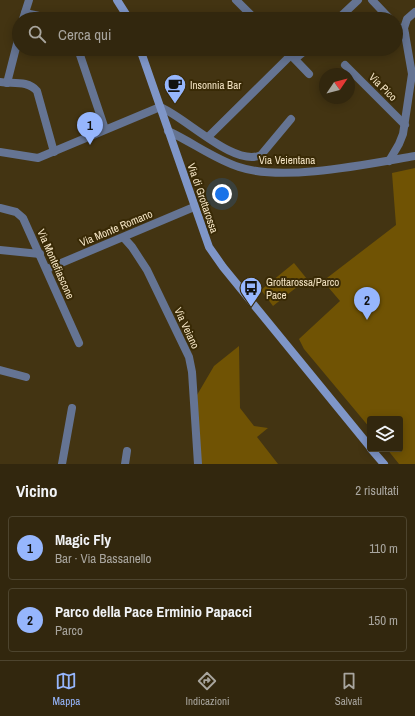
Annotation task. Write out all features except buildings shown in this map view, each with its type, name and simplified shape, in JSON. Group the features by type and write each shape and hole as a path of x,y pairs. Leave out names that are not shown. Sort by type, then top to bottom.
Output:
{"street":[{"path":"25,12 29,0"},
{"path":"117,0 125,12"},
{"path":"236,0 248,12"},
{"path":"345,12 358,0"},
{"path":"372,0 383,12"},
{"path":"389,161 399,144 405,125 414,74 405,34 406,22 415,12"},
{"path":"12,56 4,82 26,84 32,86 36,91 54,152"},
{"path":"80,56 105,130"},
{"name":"Via di Grottarossa","path":"142,56 194,207 206,240 216,259 367,443"},
{"path":"208,137 289,56"},
{"path":"293,56 309,74"},
{"name":"Via Pico","path":"345,66 405,125"},
{"path":"0,152 36,158 54,152 160,107 169,110 208,137 235,153 256,157 261,155 291,119"},
{"name":"Via Veientana","path":"168,131 188,140 218,158 239,167 260,172 317,171 415,156"},
{"name":"Via Monte Romano","path":"47,269 124,238 194,207"},
{"name":"Via Montefiascone","path":"0,208 16,212 21,216 47,269 79,343"},
{"name":"Via Veiano","path":"124,238 132,247 147,270 189,357 192,372 198,464"},
{"path":"0,250 40,254"},
{"path":"0,370 26,377"},
{"path":"62,464 72,408"},
{"path":"125,464 127,451"},
{"name":"Via di Grottarossa","path":"374,452 384,464"}],"shaded area":[{"path":"415,168 415,464 399,464 389,452 403,452 403,416 367,416 367,424 304,349 299,339 340,301 323,281 396,225 392,173"},
{"path":"294,263 307,279 273,306 261,290"},
{"path":"239,346 240,408 254,426 268,428 257,437 278,464 201,464 197,395 214,366"}],"place":[{"name":"Insonnia Bar","path":"175,104"},
{"name":"Magic Fly","path":"90,145"},
{"name":"Grottarossa/Parco Pace","path":"251,308"},
{"name":"Parco della Pace Erminio Papacci","path":"367,320"}]}
